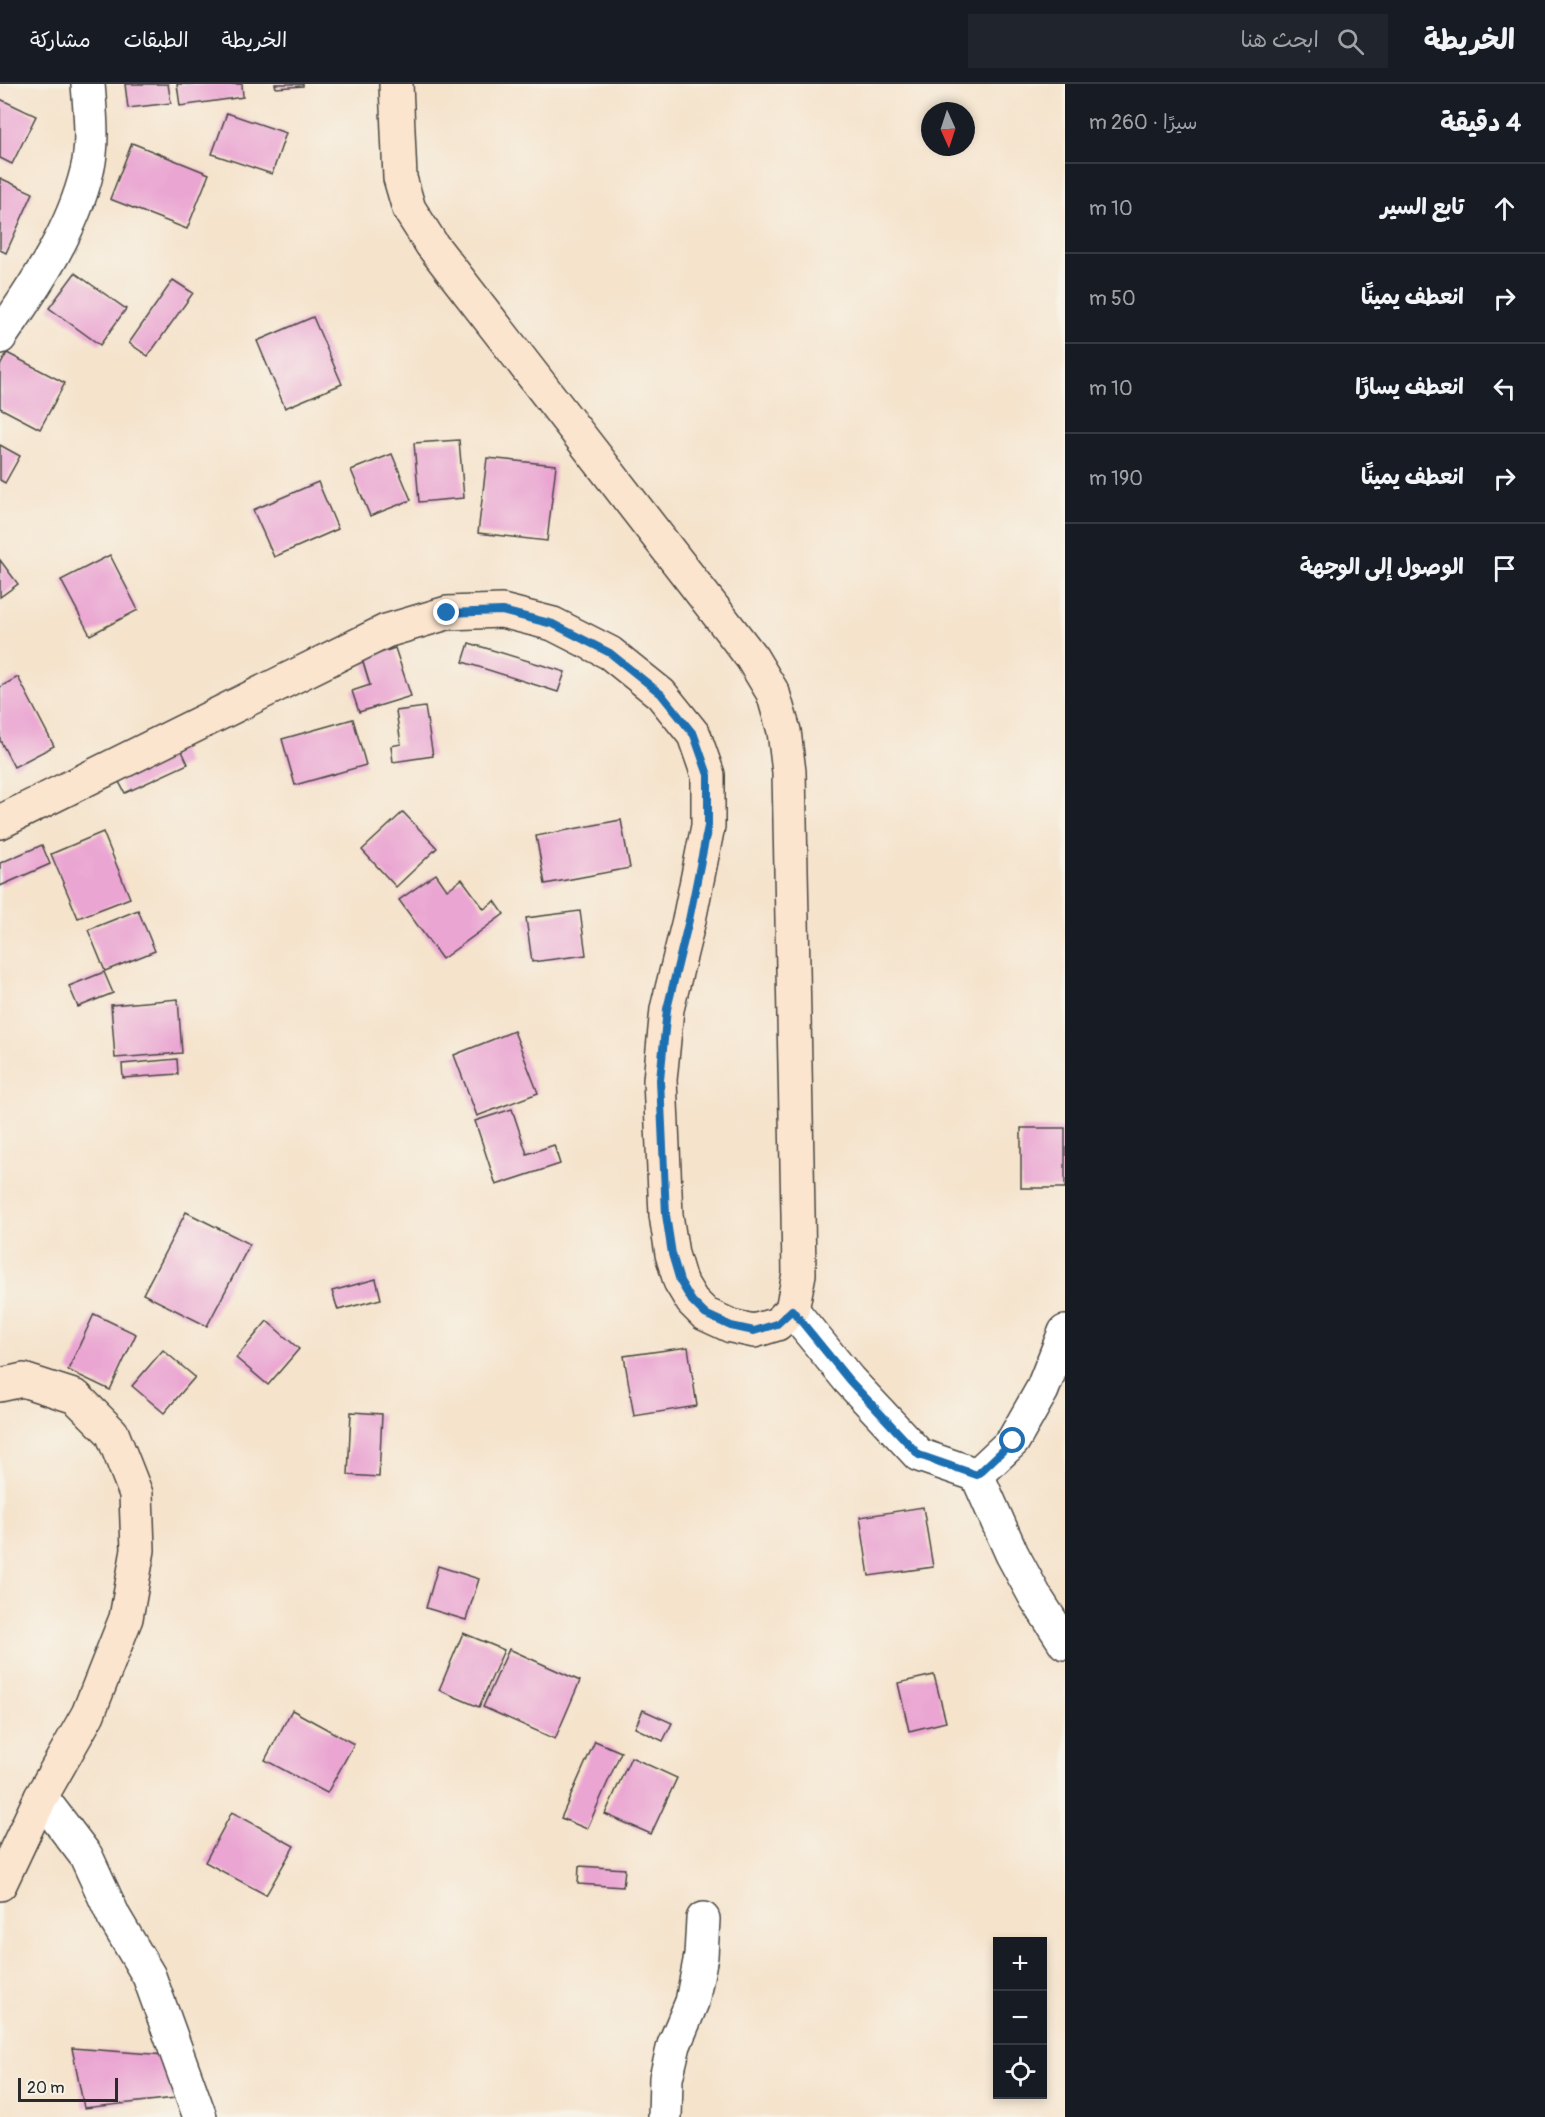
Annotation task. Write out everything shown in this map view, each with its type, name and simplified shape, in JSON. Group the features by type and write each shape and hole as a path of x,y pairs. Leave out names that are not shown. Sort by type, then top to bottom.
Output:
{"street":[{"path":"0,337 44,272 69,222 88,170 91,123 88,84"},
{"path":"0,822 386,631 447,613 502,611 553,624 610,653 661,694 694,735 708,775 708,826 689,920 667,1009 660,1080 666,1215 672,1254 680,1281 692,1301 705,1314 731,1326 754,1331 777,1324 792,1310 799,1274 799,1243 789,772 784,731 772,693 752,658 432,245 409,209 400,178 396,84"},
{"path":"792,1310 849,1380 919,1455 977,1475 1012,1554 1035,1598 1065,1642"},
{"path":"977,1475 1013,1441 1042,1390 1065,1332"},
{"path":"0,1385 22,1380 76,1396 112,1433 136,1494 138,1550 126,1618 88,1714 40,1797 0,1884"},
{"path":"40,1797 86,1856 114,1917 149,1976 200,2117"},
{"path":"664,2117 666,2078 674,2045 692,2002 701,1956 703,1919"}],"building":[{"path":"125,84 168,84 171,103 128,108"},
{"path":"177,84 242,84 243,97 180,106"},
{"path":"275,84 303,84 303,86 276,88"},
{"path":"0,99 36,116 12,164 0,158"},
{"path":"227,113 286,133 272,174 212,154"},
{"path":"132,143 209,174 187,229 110,199"},
{"path":"0,178 33,193 6,253 0,250"},
{"path":"75,273 126,309 100,345 49,308"},
{"path":"173,280 193,293 148,356 129,343"},
{"path":"313,317 342,384 285,408 257,341"},
{"path":"7,353 65,383 40,429 0,408 0,366"},
{"path":"459,440 464,498 419,502 414,443"},
{"path":"0,445 20,456 5,483 0,480"},
{"path":"392,454 411,500 370,516 351,470"},
{"path":"487,458 556,465 547,541 478,533"},
{"path":"318,482 338,529 274,557 253,510"},
{"path":"110,555 138,610 90,635 61,580"},
{"path":"0,560 18,584 0,597"},
{"path":"469,643 565,672 558,692 463,662"},
{"path":"395,648 411,696 359,712 352,691 370,685 362,659"},
{"path":"18,677 54,746 14,767 0,740 0,687"},
{"path":"425,707 433,756 393,762 391,746 401,744 396,711"},
{"path":"353,719 366,765 295,785 282,739"},
{"path":"181,749 188,764 125,793 117,778"},
{"path":"403,812 437,848 396,887 362,850"},
{"path":"621,820 630,868 545,884 536,836"},
{"path":"103,832 130,898 78,918 51,854"},
{"path":"42,845 50,864 0,886 0,863"},
{"path":"436,874 447,890 462,879 484,909 495,901 504,914 442,959 399,900"},
{"path":"138,910 155,951 105,971 88,930"},
{"path":"580,911 586,955 532,962 526,918"},
{"path":"104,972 113,993 78,1007 69,986"},
{"path":"178,999 182,1053 115,1058 111,1005"},
{"path":"514,1031 538,1093 477,1116 454,1055"},
{"path":"177,1059 178,1074 123,1078 122,1064"},
{"path":"512,1109 527,1154 554,1145 560,1164 496,1185 475,1121"},
{"path":"1021,1128 1065,1128 1065,1188 1021,1188"},
{"path":"186,1212 250,1244 207,1326 143,1294"},
{"path":"376,1279 381,1299 338,1310 332,1291"},
{"path":"94,1314 136,1334 110,1390 68,1370"},
{"path":"267,1321 299,1349 268,1385 236,1358"},
{"path":"688,1347 697,1406 634,1416 624,1356"},
{"path":"163,1350 195,1377 164,1413 132,1386"},
{"path":"351,1412 382,1414 379,1477 348,1475"},
{"path":"923,1507 933,1567 869,1576 860,1517"},
{"path":"438,1566 479,1579 466,1620 426,1608"},
{"path":"463,1633 504,1650 479,1707 439,1690"},
{"path":"509,1649 580,1681 555,1739 483,1707"},
{"path":"934,1675 946,1722 909,1731 898,1683"},
{"path":"292,1710 354,1744 327,1793 265,1760"},
{"path":"643,1710 672,1723 663,1741 635,1728"},
{"path":"595,1741 621,1752 587,1829 561,1818"},
{"path":"631,1757 677,1778 651,1834 605,1814"},
{"path":"232,1812 294,1846 266,1895 205,1862"},
{"path":"579,1866 625,1869 623,1887 578,1884"},
{"path":"72,2048 165,2055 184,2097 84,2108"}],"route":[{"path":"447,613 502,611 553,624 610,653 661,694 694,735 708,775 708,826 689,920 667,1009 660,1080 666,1215 672,1254 680,1281 692,1301 705,1314 731,1326 754,1331 777,1324 792,1310 849,1380 919,1455 977,1475 1013,1441"}]}
